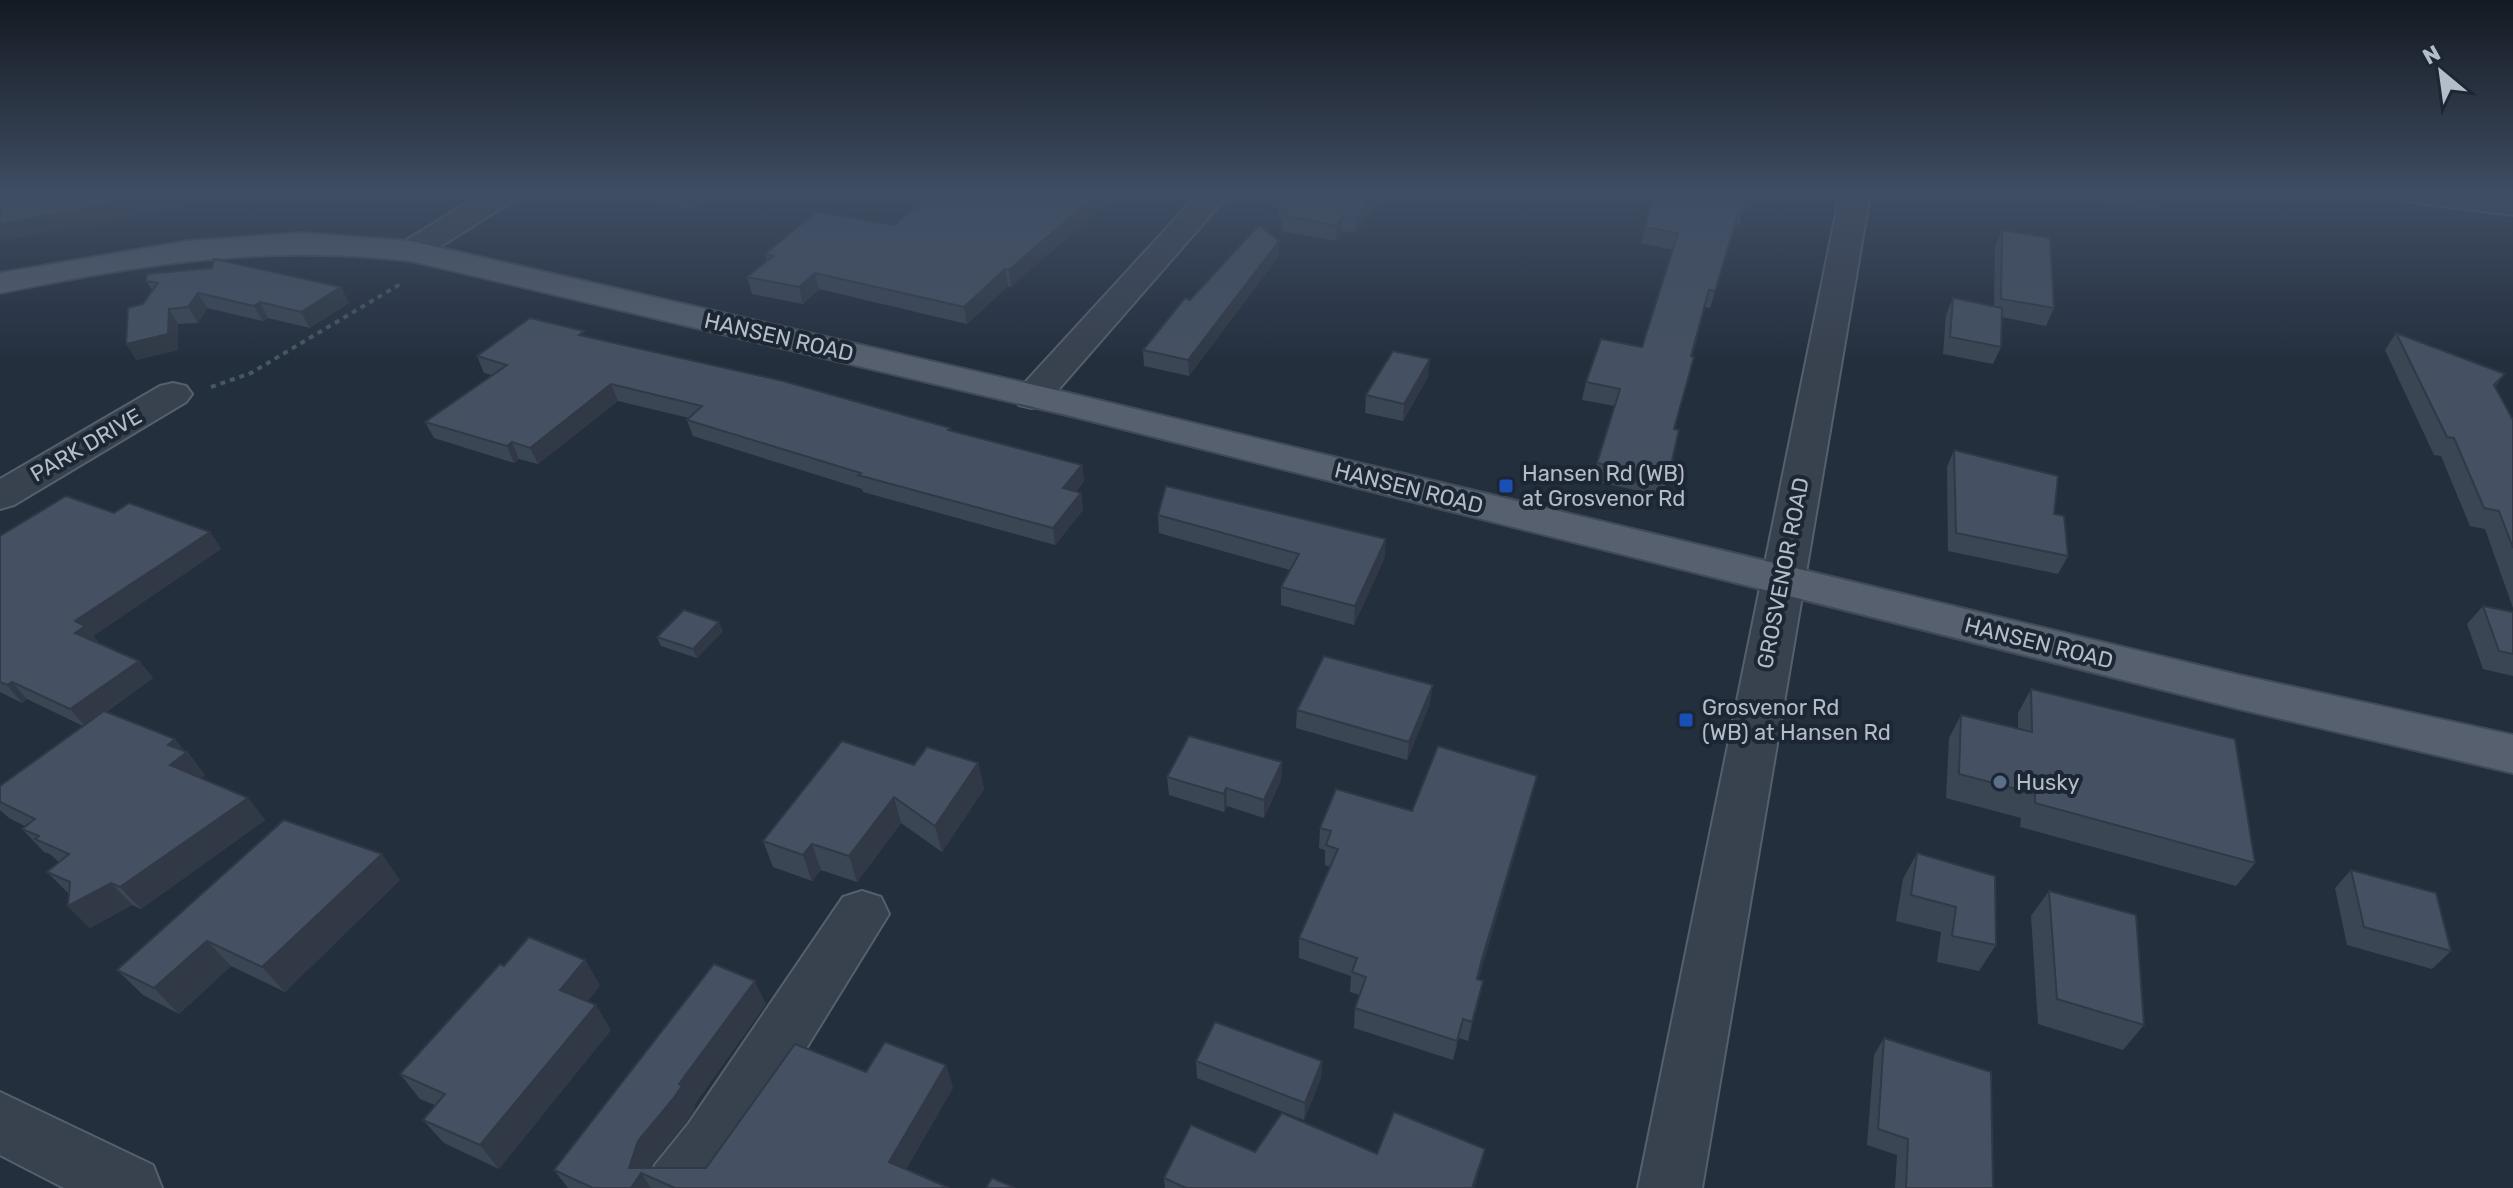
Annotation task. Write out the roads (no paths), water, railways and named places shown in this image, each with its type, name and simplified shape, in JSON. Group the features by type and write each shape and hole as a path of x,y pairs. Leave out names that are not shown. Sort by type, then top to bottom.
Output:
{"main road":[{"name":"HANSEN ROAD","path":"0,283 131,257 199,249"},
{"name":"HANSEN ROAD","path":"376,249 428,254 1032,397 2239,692 2513,754"}],"street":[{"path":"428,254 434,249"},
{"path":"1032,397 1164,249"},
{"name":"GROSVENOR ROAD","path":"1670,1188 1844,249"},
{"name":"PARK DRIVE","path":"0,496 173,394"},
{"path":"678,1188 711,1145 862,914"},
{"path":"0,1122 130,1188"}],"place":[{"name":"Hansen Rd (WB) at Grosvenor Rd","path":"1506,486"},
{"name":"Grosvenor Rd (WB) at Hansen Rd","path":"1686,720"},
{"name":"Husky","path":"2000,782"}]}
